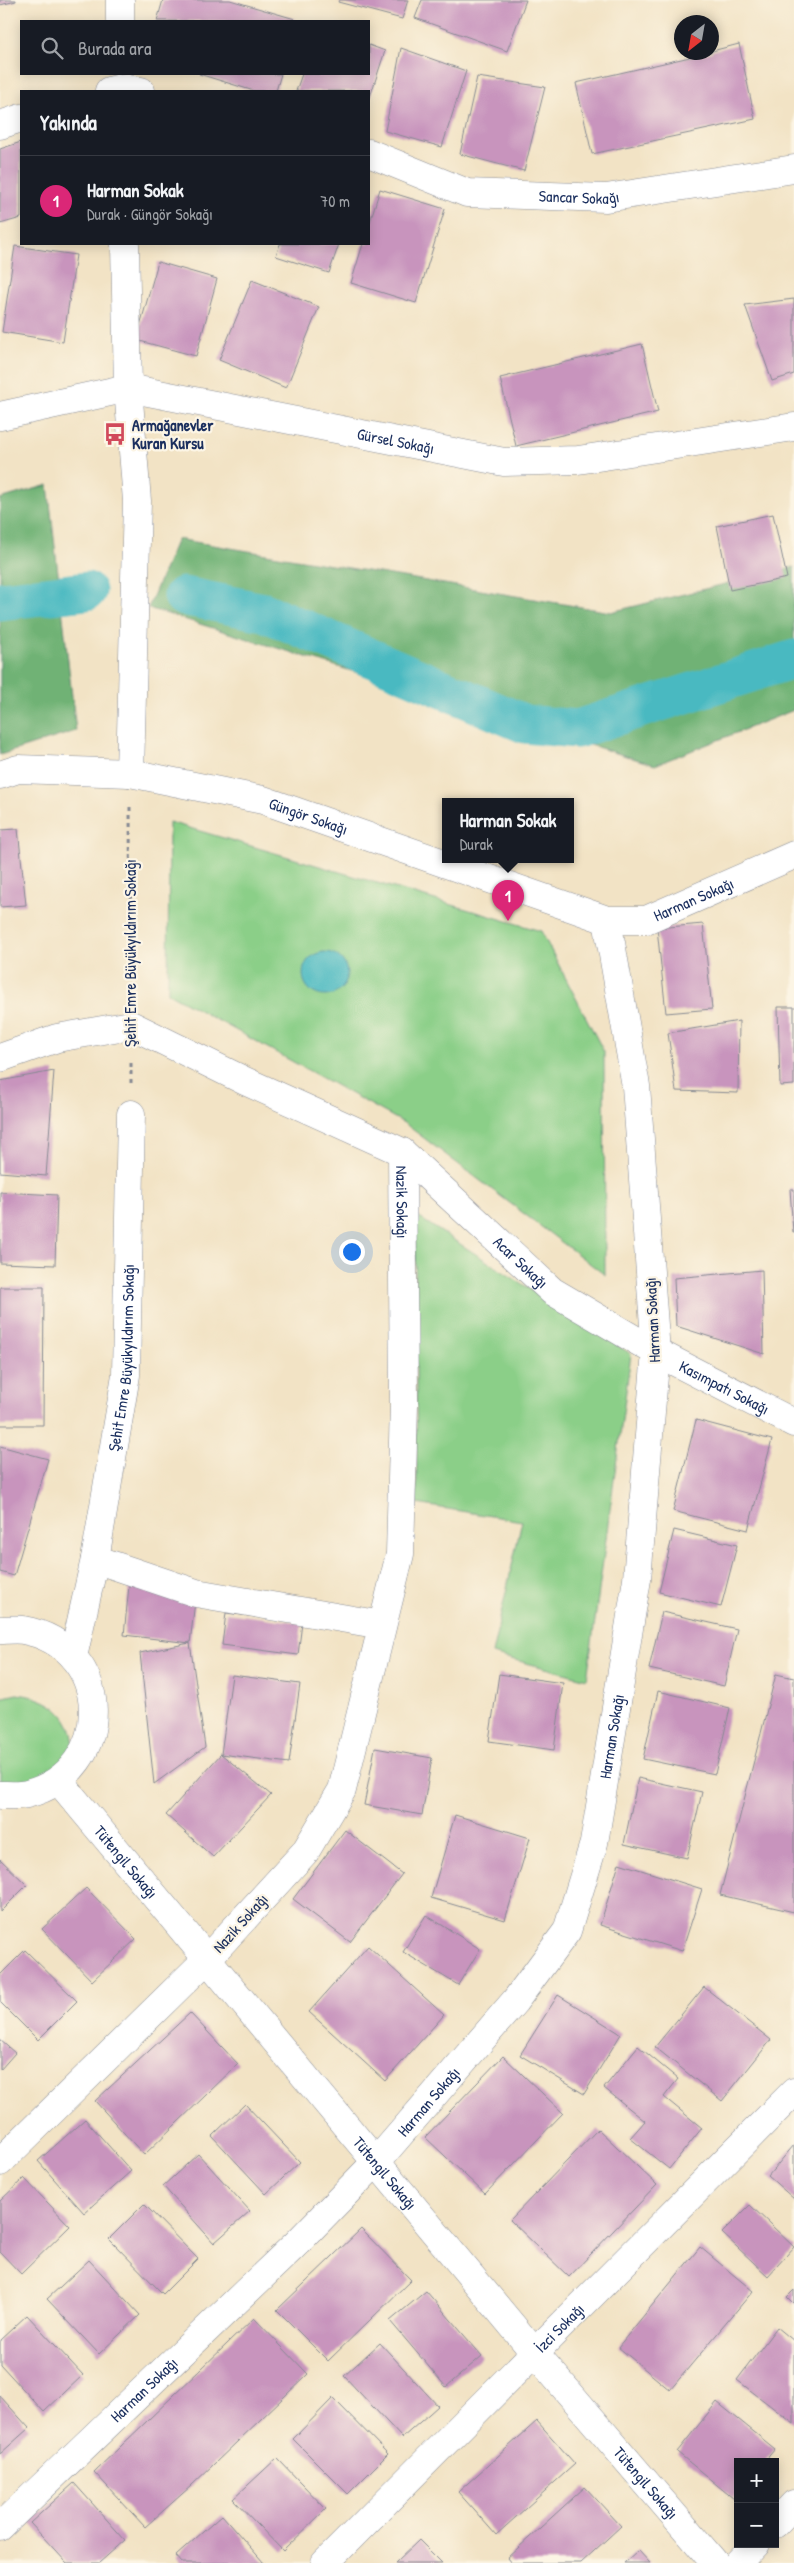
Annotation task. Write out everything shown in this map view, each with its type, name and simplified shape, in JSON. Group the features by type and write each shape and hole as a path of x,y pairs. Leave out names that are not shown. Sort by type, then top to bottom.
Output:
{"street":[{"path":"120,0 120,20"},
{"path":"0,124 20,118"},
{"name":"Sancar Sokağı","path":"370,153 467,193 606,198 794,169"},
{"path":"125,245 128,388 137,501 130,773"},
{"name":"Gürsel Sokağı","path":"0,416 128,388 504,462 578,460 794,427"},
{"name":"Güngör Sokağı","path":"0,775 18,769 130,773 263,800 442,862"},
{"name":"Harman Sokağı","path":"0,2527 297,2243 377,2161 515,2001 567,1931 594,1843 636,1589 656,1352 636,1086 607,920 646,920 794,856"},
{"name":"Güngör Sokağı","path":"444,863 607,920"},
{"path":"0,1058 58,1038 131,1025"},
{"name":"Nazik Sokağı","path":"0,2162 206,1960 305,1852 342,1790 400,1554 404,1404 402,1152 245,1081 131,1025"},
{"name":"Şehit Emre Büyükyıldırım Sokağı","path":"73,1657 95,1558 126,1375 131,1114"},
{"name":"Acar Sokağı","path":"402,1152 552,1291 656,1352"},
{"name":"Kasımpatı Sokağı","path":"656,1352 794,1423"},
{"path":"95,1558 196,1594 382,1625"},
{"path":"0,1630 23,1630 50,1639 73,1657 86,1676 94,1705 92,1733 80,1760 59,1781 26,1795 0,1795"},
{"name":"Tütengil Sokağı","path":"59,1781 206,1960 377,2161 535,2353 715,2563"},
{"name":"İzci Sokağı","path":"325,2563 794,2092"},
{"path":"779,2520 794,2504"},
{"path":"738,2563 752,2548"}],"path":[{"name":"Şehit Emre Büyükyıldırım Sokağı","path":"130,773 131,1114"}],"green space":[{"path":"48,485 76,731 0,755 0,499"},
{"path":"177,539 611,612 794,567 794,710 655,765 148,608"},
{"path":"169,822 541,931 604,1052 605,1275 404,1123 168,993"},
{"path":"415,1215 631,1354 587,1679 492,1654 522,1521 417,1504"},
{"path":"17,1694 44,1701 55,1707 63,1715 73,1736 73,1765 0,1801 0,1698"}],"water":[{"path":"325,952 337,956 343,962 347,974 343,986 337,992 325,996 313,992 307,986 303,974 307,962 313,956"}],"building":[{"path":"0,0 16,0 16,1 0,5"},
{"path":"163,0 230,0 295,19 294,20 157,20"},
{"path":"339,0 408,0 402,19 338,2"},
{"path":"422,0 526,0 507,51 415,18"},
{"path":"739,44 755,119 592,154 576,83 677,60 719,60 719,49"},
{"path":"370,45 385,51 370,97 370,90 296,90 302,75 370,75"},
{"path":"401,48 466,71 442,147 385,131"},
{"path":"202,75 281,75 276,90 251,90"},
{"path":"477,77 545,87 524,171 460,154"},
{"path":"20,142 20,218 0,224 0,149"},
{"path":"380,189 445,209 416,303 351,283 363,245 370,245 370,222"},
{"path":"280,245 339,245 329,273 276,256"},
{"path":"15,246 76,255 63,342 2,332"},
{"path":"158,262 217,279 196,356 136,340"},
{"path":"252,280 319,307 286,388 219,360"},
{"path":"794,299 794,374 772,381 745,305"},
{"path":"642,344 658,412 516,446 500,378"},
{"path":"773,514 787,578 730,590 717,526"},
{"path":"18,829 26,905 0,907 0,830"},
{"path":"703,924 712,1009 666,1013 657,928"},
{"path":"778,1007 794,1007 794,1085 780,1086"},
{"path":"739,1021 738,1093 676,1091 668,1033"},
{"path":"54,1071 46,1176 0,1172 0,1081"},
{"path":"790,1189 794,1189 794,1232 793,1232"},
{"path":"0,1192 57,1195 55,1265 0,1263"},
{"path":"762,1270 764,1354 676,1326 674,1278"},
{"path":"0,1287 44,1287 43,1425 0,1425"},
{"path":"696,1420 772,1440 748,1530 673,1511"},
{"path":"0,1446 48,1459 14,1576 0,1572"},
{"path":"674,1530 737,1545 721,1607 659,1592"},
{"path":"129,1586 196,1593 190,1643 124,1635"},
{"path":"662,1612 737,1629 724,1686 649,1669"},
{"path":"226,1613 302,1623 298,1655 222,1645"},
{"path":"190,1643 205,1747 154,1784 140,1653"},
{"path":"499,1674 563,1683 554,1750 489,1741"},
{"path":"776,1674 794,1678 794,1912 720,1895"},
{"path":"232,1675 300,1684 289,1763 221,1754"},
{"path":"658,1691 730,1708 715,1774 643,1759"},
{"path":"375,1748 432,1758 422,1815 364,1805"},
{"path":"221,1754 271,1795 213,1857 166,1815"},
{"path":"638,1778 702,1792 687,1858 624,1844"},
{"path":"455,1815 530,1838 505,1920 431,1898"},
{"path":"345,1830 402,1874 350,1942 293,1899"},
{"path":"0,1859 27,1885 0,1912"},
{"path":"619,1863 702,1889 682,1951 600,1925"},
{"path":"86,1888 136,1939 92,1981 42,1929"},
{"path":"426,1915 480,1949 458,1985 403,1952"},
{"path":"368,1946 444,2015 385,2081 309,2012"},
{"path":"25,1950 77,2001 38,2040 0,2002 0,1975"},
{"path":"704,1987 771,2040 722,2101 655,2047"},
{"path":"558,1995 621,2034 584,2094 520,2055"},
{"path":"190,2013 238,2064 144,2155 95,2101"},
{"path":"0,2040 15,2053 0,2070"},
{"path":"638,2046 678,2079 664,2097 702,2128 669,2169 630,2138 645,2121 604,2088"},
{"path":"503,2056 563,2113 485,2194 425,2137"},
{"path":"245,2104 300,2162 266,2194 212,2136"},
{"path":"85,2119 131,2171 84,2213 38,2161"},
{"path":"598,2129 657,2185 569,2277 510,2220"},
{"path":"794,2145 794,2199 768,2176"},
{"path":"198,2154 250,2211 214,2243 163,2186"},
{"path":"24,2178 70,2226 21,2274 0,2252 0,2201"},
{"path":"144,2204 198,2259 163,2294 109,2239"},
{"path":"750,2205 794,2247 768,2276 722,2233"},
{"path":"361,2229 411,2280 328,2361 277,2310"},
{"path":"700,2247 753,2291 670,2390 618,2347"},
{"path":"89,2260 140,2315 99,2354 47,2299"},
{"path":"794,2290 794,2304 787,2297"},
{"path":"426,2291 482,2356 446,2387 390,2321"},
{"path":"27,2315 83,2375 44,2412 0,2364 0,2340"},
{"path":"254,2318 308,2374 191,2486 145,2527 94,2472"},
{"path":"777,2327 794,2341 794,2424 737,2380"},
{"path":"380,2343 438,2406 402,2438 344,2376"},
{"path":"0,2396 29,2428 0,2454"},
{"path":"333,2398 388,2454 348,2494 293,2439"},
{"path":"717,2402 775,2449 767,2458 734,2458 734,2499 677,2452"},
{"path":"537,2421 575,2464 496,2535 458,2492"},
{"path":"277,2458 326,2509 283,2551 233,2499"},
{"path":"74,2483 125,2540 99,2563 67,2563 30,2523"},
{"path":"585,2487 621,2526 581,2563 511,2563 507,2558"},
{"path":"222,2515 264,2563 182,2563 176,2556"},
{"path":"419,2540 442,2563 395,2563"},
{"path":"638,2550 650,2563 624,2563"}],"waterway":[{"path":"0,601 87,591"},
{"path":"183,596 264,612 525,724 577,729 794,659"}],"place":[{"name":"Armağanevler Kuran Kursu","path":"115,434"},
{"name":"Harman Sokak","path":"508,921"}]}
